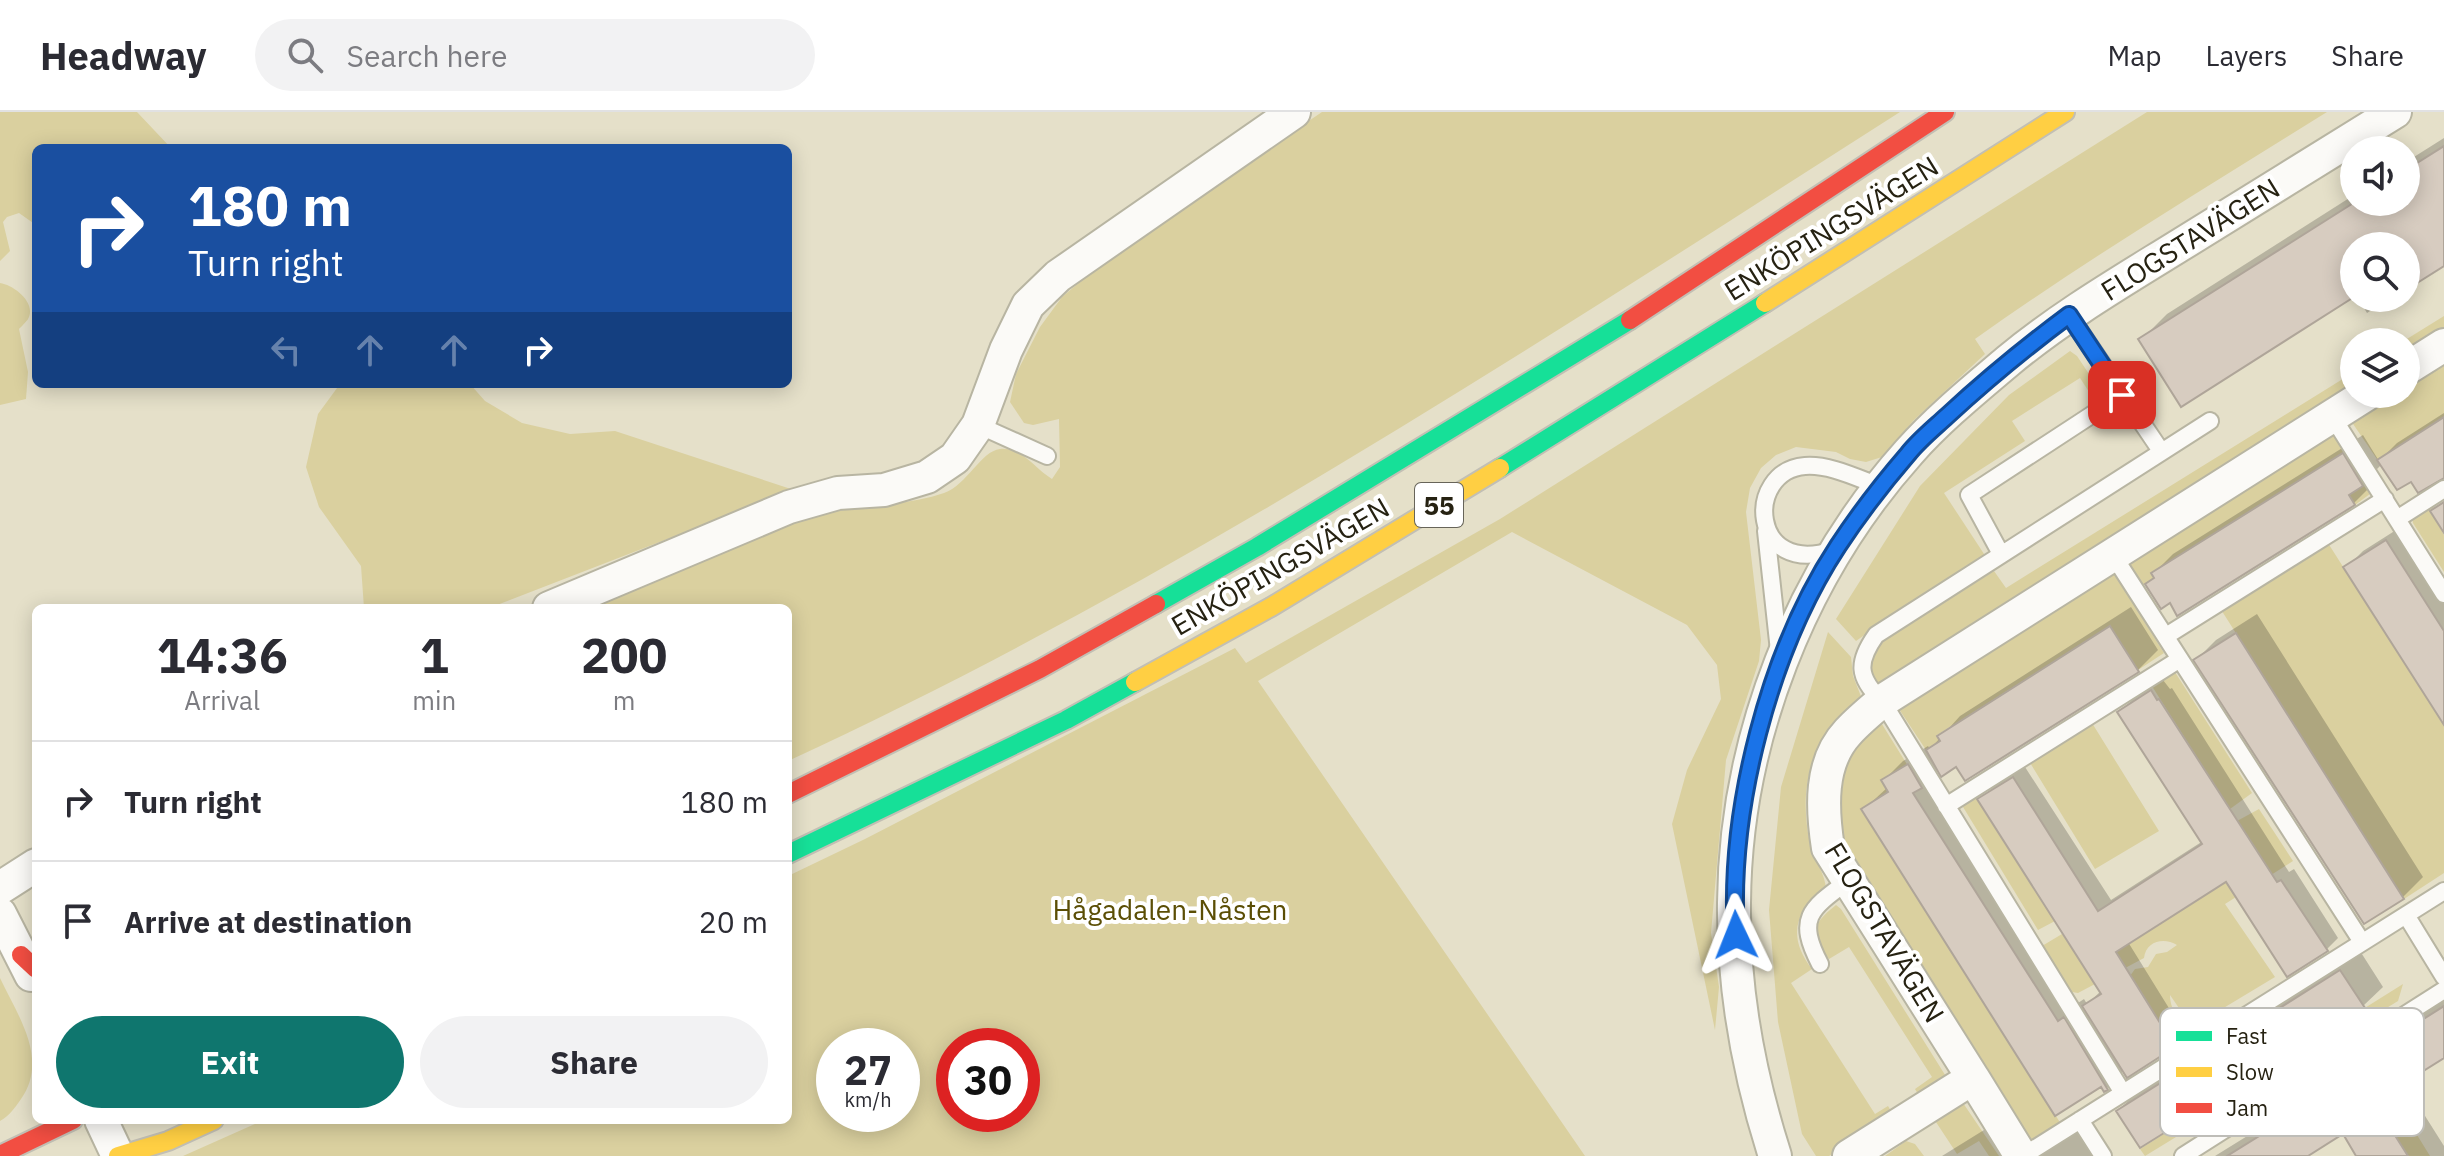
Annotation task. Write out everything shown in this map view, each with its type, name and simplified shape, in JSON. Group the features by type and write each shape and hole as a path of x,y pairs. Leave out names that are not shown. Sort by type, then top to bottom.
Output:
{"main road":[{"name":"ENKÖPINGSVÄGEN","path":"792,792 1040,669 1257,547 1640,314 1945,112"},
{"name":"ENKÖPINGSVÄGEN","path":"792,852 1066,720 1271,607 1661,369 2065,112"},
{"path":"0,1152 25,1120"},
{"path":"0,1152 64,1124"},
{"path":"118,1156 168,1141 205,1124"}],"street":[{"path":"559,604 789,507 838,493 884,490 927,477 955,458 978,425 1006,350 1028,305 1058,276 1294,112"},
{"name":"FLOGSTAVÄGEN","path":"1775,1156 1751,1071 1744,1028 1734,904 1739,833 1752,759 1780,664 1836,549 1910,451 2008,361 2069,315 2395,112"},
{"path":"2420,360 2444,345"},
{"name":"FLOGSTAVÄGEN","path":"2022,1156 1828,848 1822,808 1828,767 1845,734 1882,701 2345,408"},
{"path":"0,888 32,868"},
{"path":"0,914 29,962"},
{"path":"1849,1156 1973,1078"},
{"path":"103,1124 118,1156"}],"lane":[{"path":"2069,315 2161,451"},
{"path":"2001,554 1969,495 2122,395"},
{"path":"2332,416 2444,594"},
{"path":"2123,1093 1882,701 1871,691 1863,675 1862,654 1876,635 2210,421"},
{"path":"978,425 1047,456"},
{"path":"1780,664 1766,529 1765,504 1770,484 1788,469 1809,465 1831,469 1882,487"},
{"path":"2397,519 2444,489"},
{"path":"2166,636 2385,499"},
{"path":"1766,529 1777,545 1793,555 1813,556 1836,549"},
{"path":"2113,555 2362,942"},
{"path":"1946,806 2180,659"},
{"path":"1820,964 1808,942 1807,925 1815,907 1848,881"},
{"path":"2258,1008 2444,891"},
{"path":"2406,915 2444,977"},
{"path":"2416,1008 2444,990"},
{"path":"2022,1156 2160,1070"},
{"path":"2080,1120 2103,1156"},
{"path":"2183,1156 2214,1136"}],"green space":[{"path":"0,112 137,112 167,144 32,144 32,222 19,213 7,217 3,222 10,251 0,261"},
{"path":"1322,112 1900,112 1492,371 1216,537 933,691 792,759 792,604 593,604 736,543 798,521 944,493 960,483 986,456 1000,449 1022,455 1052,479 1060,467 1059,419 1033,425 1024,423 1010,402 1016,374 1040,327 1062,297 1113,254"},
{"name":"Hågadalen-Nåsten","path":"2147,112 2327,112 2105,251 1975,339 1985,354 1914,420 1882,457 1866,462 1836,452 1796,447 1776,455 1761,468 1750,488 1746,512 1761,640 1759,661 1726,760 1711,933 1719,987 1715,1030 1672,824 1687,770 1721,699 1717,665 1687,625 1512,532 1258,681 1585,1156 183,1156 255,1124 792,1124 792,874 1235,648 1246,663 1500,519"},
{"path":"0,283 12,287 23,296 30,313 19,329 28,372 26,399 0,405"},
{"path":"2444,316 2444,332 2420,347 2420,331"},
{"path":"2070,351 2077,356 2099,389 2093,398 2080,378 2012,421 2025,441 1944,493 1986,557 1856,641 1836,619 1920,486 2009,395"},
{"path":"2444,359 2444,417 2392,451 2381,465 2349,418 2365,408 2420,408 2420,374"},
{"path":"2340,381 2340,398 1883,685 1875,681 1869,668 1875,646 1994,571 2006,588"},
{"path":"337,388 474,388 485,401 522,423 570,434 615,431 794,490 499,604 364,604 361,566 319,507 306,467 318,414"},
{"path":"2334,431 2374,491 2355,505 2329,463 2151,573 2154,578 2140,587 2126,563"},
{"path":"2431,502 2444,521 2438,524 2444,535 2444,572 2413,523 2412,516"},
{"path":"2326,540 2444,725 2444,873 2404,899 2220,608"},
{"path":"2112,570 2164,653 2138,670 2110,626 1937,735 1940,741 1926,750 1897,706"},
{"path":"1828,632 1851,657 1853,676 1862,699 1820,750 1808,778 1808,833 1826,890 1807,907 1798,926 1799,947 1812,969 1791,983 1875,1114 1888,1106 1894,1116 1829,1156 1816,1156 1802,1134 1778,1022 1769,910 1781,787"},
{"path":"2173,669 2252,793 2230,809 2150,683"},
{"path":"1880,721 1908,766 1882,780 1888,792 1861,810 2061,1124 2030,1142 1839,842 1836,795 1852,749"},
{"path":"2092,723 2159,831 2095,869 2029,761"},
{"path":"1974,793 2055,921 2038,930 1960,802"},
{"path":"2259,809 2293,861 2225,904 2275,977 2224,1008 2179,1008 2170,995 2173,1008 2160,1008 2160,1024 2130,976 2135,969 2148,967 2156,954 2167,952 2177,945 2161,941 2148,948 2144,958 2078,993 2072,992 2042,946 2062,934 2087,971 2261,859 2237,821"},
{"path":"1836,905 1952,1086 1923,1103 1915,1089 1932,1077 1849,947 1829,959 1816,936 1818,924"},
{"path":"0,978 28,1038 32,1069 21,1099 12,1112 0,1121"},
{"path":"2403,984 2398,1001 2387,1008 2365,1008"},
{"path":"1961,1100 1999,1156 1989,1156 1979,1141 1957,1154 1932,1116"},
{"path":"2161,1136 2178,1136 2145,1156 2140,1149"},
{"path":"2396,1136 2418,1136 2430,1156 2408,1156"},
{"path":"1906,1141 1915,1144 1924,1156 1885,1156"}],"building":[{"path":"2444,146 2444,266 2420,281 2420,232 2340,232 2340,306 2181,407 2138,339 2340,211 2340,216 2420,216 2420,161"},
{"path":"2444,417 2444,478 2418,493 2411,482 2397,490 2377,460"},
{"path":"2343,453 2363,486 2349,495 2355,505 2177,616 2170,603 2161,609 2145,584 2154,578 2151,573"},
{"path":"2444,502 2444,533 2430,511"},
{"path":"2386,540 2444,631 2444,725 2343,567"},
{"path":"2110,626 2139,672 1965,781 1956,767 1941,777 1926,750 1940,741 1937,736"},
{"path":"2236,633 2404,899 2364,924 2193,660"},
{"path":"2151,690 2159,699 2277,882 2281,880 2328,951 2287,977 2226,882 2116,952 2160,1023 2160,1057 2127,1078 2082,1006 2101,994 1977,799 2013,777 2098,911 2202,844 2117,712"},
{"path":"1908,764 1922,788 1913,793 2058,1021 2064,1017 2108,1090 2104,1092 2101,1087 2055,1116 1861,809 1888,792 1881,780"},
{"path":"2340,970 2365,1008 2280,1008"},
{"path":"2444,1006 2444,1058 2424,1071 2424,1019"},
{"path":"2160,1083 2160,1136 2140,1148 2116,1111"},
{"path":"2259,1136 2340,1136 2308,1156 2227,1156"},
{"path":"2344,1136 2395,1136 2408,1156 2356,1156"}],"traffic: fast":[{"path":"1500,468 1765,303"},
{"path":"1156,604 1257,547 1630,320"},
{"path":"792,852 1066,720 1135,682"}],"traffic: slow":[{"path":"1765,303 2065,112"},
{"path":"1135,682 1271,607 1500,468"},
{"path":"118,1156 168,1141 205,1124"}],"traffic: jam":[{"path":"1630,320 1945,112"},
{"path":"792,792 1040,669 1156,604"},
{"path":"21,955 32,965"},
{"path":"0,1155 65,1124"}],"route":[{"path":"1736,935 1734,904 1739,833 1752,759 1766,707 1780,664 1808,603 1836,549 1859,516 1910,451 2008,361 2069,315 2122,395"}]}
